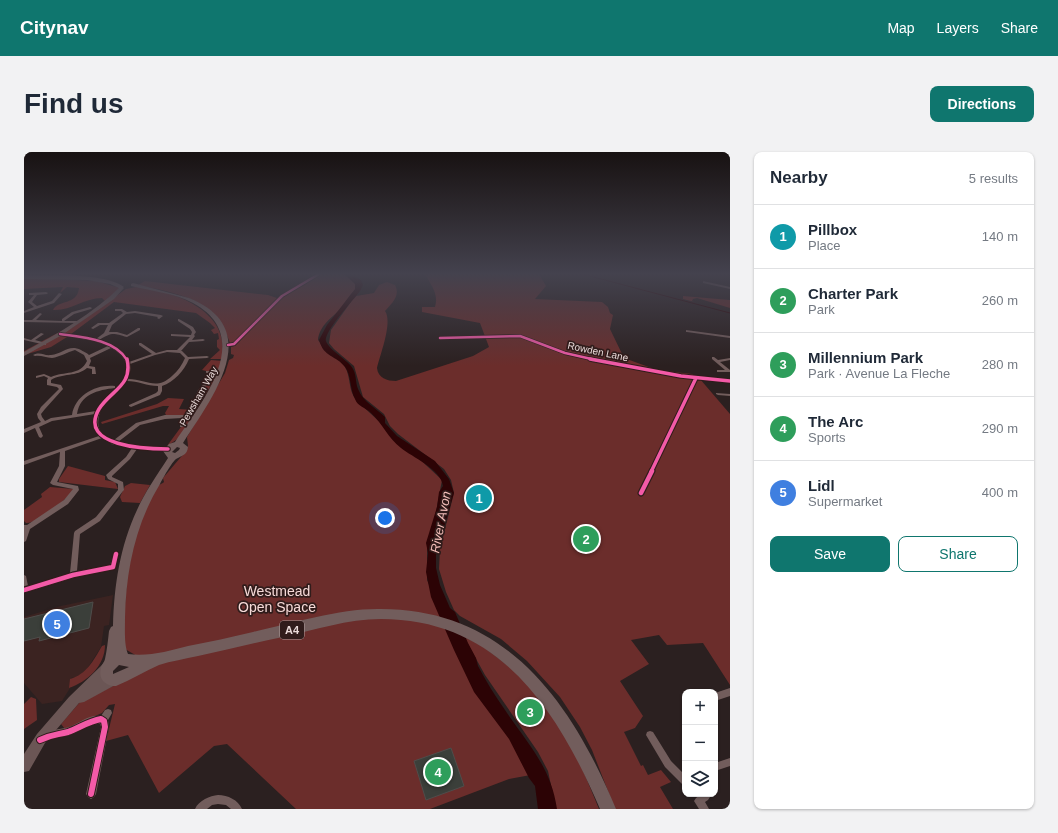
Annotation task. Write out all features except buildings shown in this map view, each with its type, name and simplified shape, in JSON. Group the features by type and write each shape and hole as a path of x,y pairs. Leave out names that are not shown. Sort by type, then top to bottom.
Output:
{"main road":[{"path":"197,305 207,310 216,318 224,330 228,345"},
{"name":"Pewsham Way","path":"171,453 178,444 223,369 228,345"},
{"path":"119,614 120,647 129,666 118,678 107,677 119,614 126,557 133,532 149,495 171,453"},
{"name":"A4","path":"109,666 117,659 138,661 159,658 364,615 399,614 426,618 469,633 497,650 525,673 558,712 582,752 608,809"},
{"name":"A4","path":"118,678 159,658"}],"street":[{"path":"24,312 44,305"},
{"path":"24,354 45,344 102,305"},
{"path":"228,345 234,344 273,305"},
{"path":"63,320 73,313 89,307"},
{"path":"117,309 126,313"},
{"path":"107,333 110,324 126,313 135,312 161,317"},
{"path":"33,321 39,314 34,315"},
{"path":"24,321 63,320 77,322"},
{"path":"178,351 193,336 193,328 180,322"},
{"path":"93,328 99,323 110,324"},
{"path":"97,340 107,333 117,333 126,336 139,329"},
{"path":"687,331 730,337"},
{"path":"32,340 40,334"},
{"path":"60,334 97,340 111,346 121,353 128,364 125,380 98,412 96,425 103,436 113,443 171,453"},
{"path":"173,336 193,336"},
{"name":"Rowden Lane","path":"440,338 522,337 565,353 590,359 681,376 730,381"},
{"path":"24,339 45,344"},
{"path":"189,340 203,340"},
{"path":"140,344 155,354"},
{"path":"88,357 111,346"},
{"path":"35,355 40,354 44,357 50,357 75,349 88,357"},
{"path":"128,364 155,354 178,351 184,353 187,358"},
{"path":"38,377 44,374 51,378 75,373 86,366 88,363 88,357"},
{"path":"187,358 207,357"},
{"path":"125,380 135,380 153,385 160,385 168,382 174,377 184,366 187,358"},
{"path":"713,358 729,371 719,371"},
{"path":"718,361 730,359"},
{"path":"86,366 94,368 92,373"},
{"path":"182,426 185,417 195,404 200,390 213,375 213,372 208,372"},
{"path":"44,422 40,418 39,414 48,401 61,389 59,386 48,383 51,378"},
{"path":"133,406 158,394 160,391 160,385"},
{"path":"74,416 75,410 83,398 98,388 110,386"},
{"path":"718,394 730,395"},
{"path":"24,431 44,422 98,412"},
{"path":"113,443 138,424 165,416 185,417"},
{"path":"37,426 39,435"},
{"path":"24,463 63,451 103,436"},
{"path":"74,575 77,533 98,519 118,494 121,483 110,478 109,475 128,458 136,447"},
{"path":"24,539 26,528 66,502 76,490 76,487 53,484 62,466 63,451"},
{"path":"112,575 116,554"},
{"path":"24,578 24,590 74,575 113,567"},
{"path":"24,766 40,740 59,716 109,666"},
{"path":"70,705 92,690 118,678"},
{"path":"718,696 730,692"},
{"path":"59,716 57,728 61,732"},
{"path":"40,740 54,733 70,731 105,716 90,791"},
{"path":"650,735 668,764 682,778"},
{"path":"718,765 730,762"},
{"path":"704,809 699,801 705,797"},
{"path":"200,809 212,800 222,799 230,802 237,809"}],"shaded area":[{"path":"113,595 109,625 104,626 101,647 85,672 80,676 71,678 70,688 62,701 42,704 24,683 24,617 61,606"}],"green space":[{"path":"58,305 77,305 66,309 53,310"},
{"path":"104,305 110,305 51,347 24,355 24,351 56,334 72,328"},
{"path":"134,305 194,305 197,306 209,316 218,328 222,342 222,359 210,359 220,350 217,347 217,340 219,339 218,333 214,334 211,330 215,328 196,313"},
{"path":"201,305 271,305 235,342 230,343 215,316"},
{"name":"Westmead Open Space","path":"275,305 344,305 321,330 318,340 343,363 347,371 353,396 356,400 442,480 434,522 427,541 427,580 455,645 536,774 509,779 430,809 296,809 227,744 214,746 159,793 128,735 106,741 115,704 109,705 102,713 65,729 61,724 80,702 117,684 137,656 125,649 123,640 127,580 139,523 157,487 164,482 163,478 186,451 188,446 187,437 225,373 229,360 233,358 234,355 231,354 231,347 235,346"},
{"path":"349,305 391,305 385,311 388,323 377,368 381,377 396,381 473,356 489,347 480,323 422,312 422,307 435,307 435,305 605,305 613,315 610,329 624,358 657,370 692,374 700,379 730,414 730,685 703,643 667,645 659,635 631,640 649,664 620,681 643,716 635,728 624,732 641,766 643,765 648,775 661,770 671,782 660,787 673,809 615,809 592,750 580,727 560,697 527,661 501,639 460,616 454,610 446,592 439,569 440,549 454,493 451,480 444,469 398,434 390,426 384,414 363,397 354,366 329,343 331,330"},
{"path":"719,305 730,305 730,308"},
{"path":"211,360 223,361 221,369 179,438 167,446 189,416 166,415 165,413 169,406 163,406 102,424 101,422 157,404 168,398 184,399 179,409 193,410 202,389 215,373 202,370"},
{"path":"68,466 105,476 105,480 115,482 118,489 59,482 59,479"},
{"path":"131,483 150,485 140,503 122,502 120,497 125,486"},
{"path":"50,487 74,489 66,499 52,510 37,520 26,523 24,521 24,510 42,497 41,494"},
{"path":"464,637 481,645 519,674 541,699 575,751 599,809 556,809 548,771 538,752 485,675"},
{"path":"105,645 102,660 94,672 82,682 69,688 70,679 81,674 92,662 102,646"},
{"path":"31,697 36,699 37,720 24,729 24,704"}],"water":[{"name":"River Avon","path":"343,305 349,305 328,333 326,341 328,345 351,366 360,394 385,417 385,423 397,436 435,461 449,479 454,493 436,555 436,568 440,585 450,608 455,612 484,677 501,705 530,745 544,768 550,781 557,809 538,809 535,786 529,778 509,739 474,692 431,597 426,572 428,553 426,543 437,507 439,492 443,486 441,480 432,469 396,444 375,417 356,402 347,370 342,363 327,353 321,346 319,340 327,325"}],"waterway":[{"path":"698,305 730,313"}],"cycle path":[{"path":"228,345 234,344 273,305"},
{"path":"60,334 96,340 119,351 126,358 129,368 125,381 98,411 95,423 98,433 119,444 132,447 168,449"},
{"path":"440,338 520,336 565,353 590,359 681,376 730,381"},
{"path":"641,493 696,378"},
{"path":"24,590 73,575 113,567 116,554"},
{"path":"40,740 52,734 67,732 94,720 101,719 104,721 105,727 91,794"}],"place":[{"name":"Pillbox","path":"479,498"},
{"name":"Charter Park","path":"586,539"},
{"name":"Lidl","path":"57,624"},
{"name":"Millennium Park","path":"530,712"},
{"name":"The Arc","path":"438,772"}]}
